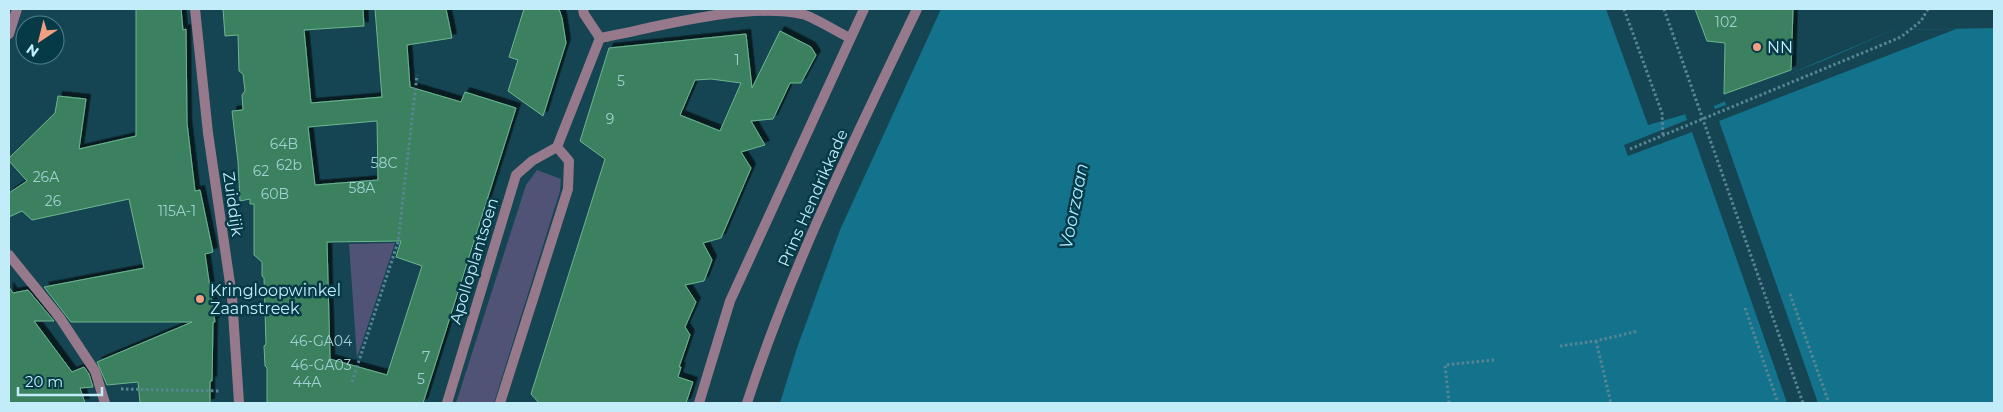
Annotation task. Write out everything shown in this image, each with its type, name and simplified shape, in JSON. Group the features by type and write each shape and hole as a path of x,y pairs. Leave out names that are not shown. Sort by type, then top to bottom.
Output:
{"street":[{"path":"9,34 17,9"},
{"name":"Zuiddijk","path":"195,9 208,133 232,297 239,403"},
{"path":"584,9 584,14 600,38"},
{"name":"Prins Hendrikkade","path":"699,403 730,301 864,9"},
{"name":"Prins Hendrikkade","path":"747,403 761,360 819,215 917,9"},
{"path":"600,38 707,17 763,11 803,14 850,38"},
{"path":"500,403 568,189 569,161 557,147 600,38"},
{"name":"Apolloplantsoen","path":"447,403 516,175 532,161 557,147"},
{"path":"9,254 60,318 95,371 105,403"}],"path":[{"path":"1624,9 1662,113 1663,136"},
{"path":"1664,9 1803,403"},
{"path":"1630,149 1902,37 1921,20 1928,9"},
{"path":"352,382 398,242 417,75"},
{"path":"1790,294 1830,403"},
{"path":"1745,308 1778,403"},
{"path":"1560,346 1596,341 1638,331"},
{"path":"1596,341 1611,403"},
{"path":"1449,403 1446,366 1495,360"},
{"path":"101,389 239,392"}],"shaded area":[{"path":"537,170 561,179 560,191 494,403 456,403 526,185"},
{"path":"395,243 357,358 349,244"}],"water":[{"name":"Voorzaan","path":"941,9 1606,9 1648,125 1714,106 1893,30 1994,28 1994,403 780,403 797,348 840,230"}],"pier":[{"path":"1956,29 1719,121 1818,403 1787,403 1692,132 1628,156 1624,145 1687,120 1685,113 1713,104 1715,109 1726,105 1724,99 1825,60 1893,30"}],"building":[{"path":"136,9 181,9 183,30 186,29 187,123 195,191 200,190 213,252 205,254 215,322 213,322 210,403 140,403 138,382 107,385 97,362 192,322 71,322 44,287 144,268 129,199 32,220 22,211 9,217 9,193 27,181 9,161 9,158 55,113 58,96 86,99 79,149 136,136"},
{"path":"223,9 363,9 364,26 304,30 311,103 382,97 375,9 446,9 452,38 407,45 410,87 461,102 465,92 516,108 423,403 267,403 267,368 265,366 264,346 266,344 264,278 262,276 262,262 254,255 254,204 250,204 250,199 240,201 232,111 243,110 242,95 245,91 243,74 239,71 238,35 225,36","holes":["377,121 378,180 315,185 308,127","401,241 396,257 422,266 387,375 330,359 327,242"]},
{"path":"524,9 559,9 562,18 566,43 543,116 508,91 518,60 509,57"},
{"name":"NN","path":"1695,9 1793,9 1791,70 1724,94 1725,43 1707,41"},
{"path":"780,31 811,47 816,55 801,83 790,83 773,119 751,121 765,145 741,152 751,168 721,238 703,243 712,260 704,281 685,285 696,302 685,327 690,335 679,367 681,367 678,377 693,382 686,403 539,403 531,394 605,159 580,141 609,48 746,34 752,88","holes":["711,79 741,83 720,131 680,115 695,80"]},
{"path":"9,287 13,293 28,290 54,321 34,321 72,372 84,367 89,374 93,387 80,388 85,403 9,403"}],"place":[{"name":"NN","path":"1757,47"},
{"name":"Kringloopwinkel Zaanstreek","path":"200,299"}]}
